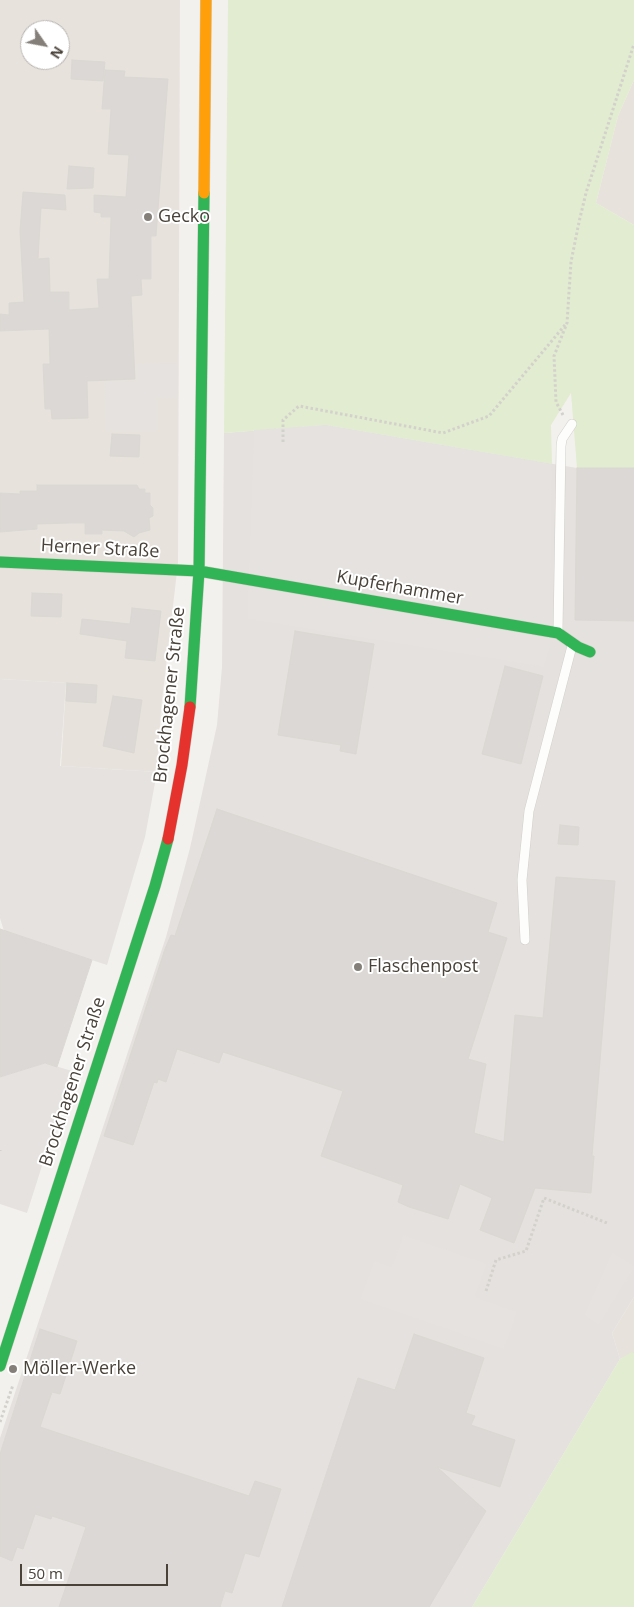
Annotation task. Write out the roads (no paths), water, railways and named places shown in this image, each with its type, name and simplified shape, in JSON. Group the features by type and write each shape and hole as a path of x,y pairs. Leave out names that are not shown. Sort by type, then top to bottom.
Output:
{"main road":[{"name":"Brockhagener Straße","path":"0,1366 131,963 170,831 182,765 192,682 199,572 206,0"},
{"name":"Herner Straße","path":"0,562 199,572"},
{"name":"Kupferhammer","path":"199,572 558,632 572,643 590,652"}],"lane":[{"path":"558,632 560,452 562,439 572,424"},
{"path":"525,940 522,880 530,810 572,643"}],"place":[{"name":"Gecko","path":"148,217"},
{"name":"Flaschenpost","path":"358,967"},
{"name":"Möller-Werke","path":"13,1369"}]}
